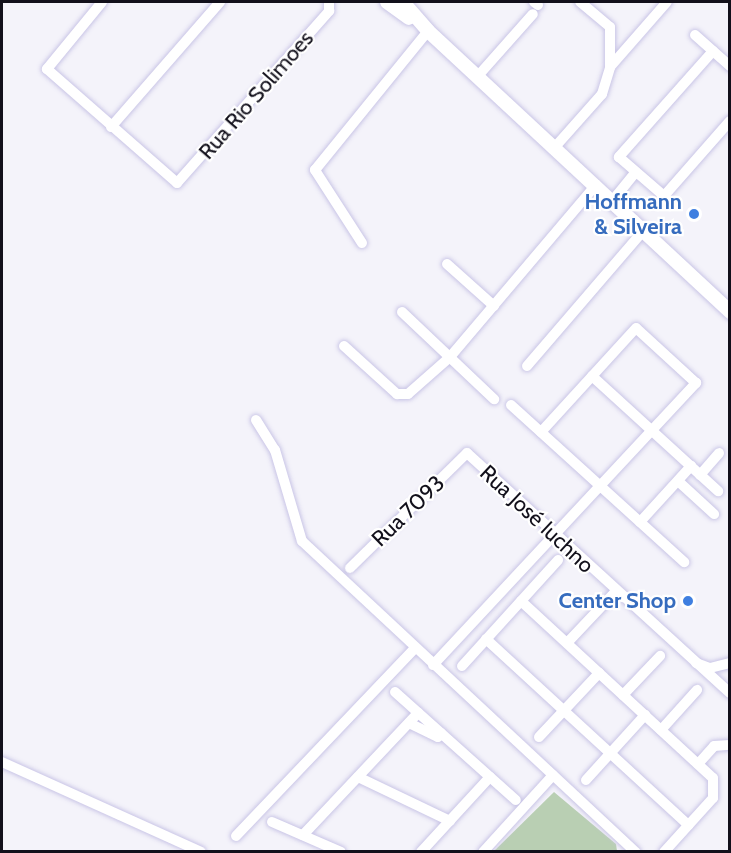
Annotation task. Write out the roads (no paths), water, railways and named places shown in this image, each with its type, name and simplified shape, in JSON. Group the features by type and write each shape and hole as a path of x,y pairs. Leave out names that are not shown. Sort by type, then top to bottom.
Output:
{"main road":[{"path":"387,2 428,31"},
{"path":"403,2 428,31 645,229 729,312"}],"street":[{"path":"102,2 47,69 111,127 220,2"},
{"path":"555,147 602,94 610,67 610,27 580,2"},
{"path":"610,67 667,2"},
{"name":"Rua Rio Solimoes","path":"111,127 177,183 330,3"},
{"path":"477,77 535,7"},
{"path":"362,243 315,170 428,31"},
{"path":"695,35 729,66"},
{"path":"713,51 619,157 664,196 729,121"},
{"path":"613,200 636,172"},
{"path":"344,346 403,395 450,357 596,185"},
{"path":"527,366 645,229"},
{"path":"447,264 494,306"},
{"path":"402,312 494,399"},
{"path":"433,665 696,383 636,328 541,432"},
{"path":"592,376 718,491"},
{"path":"511,405 684,562"},
{"path":"256,420 275,450 302,541 636,852"},
{"name":"Rua José Iuchno","path":"466,453 615,592 729,693"},
{"name":"Rua 7093","path":"350,568 466,453"},
{"path":"700,475 719,453"},
{"path":"640,522 691,466"},
{"path":"678,481 714,514"},
{"path":"462,666 558,560"},
{"path":"567,644 615,592"},
{"path":"521,601 713,778 713,798 664,852"},
{"path":"486,639 688,825"},
{"path":"236,836 415,648"},
{"path":"623,695 660,656"},
{"name":"Rua José Iuchno","path":"688,658 710,668 729,663"},
{"path":"539,737 599,673"},
{"path":"660,730 697,690"},
{"path":"395,692 516,800"},
{"path":"303,836 418,713"},
{"path":"586,780 645,715"},
{"path":"409,723 438,737 441,734"},
{"path":"698,764 714,746 729,745"},
{"path":"2,762 201,852"},
{"path":"483,852 553,775"},
{"path":"358,777 450,820"},
{"path":"421,852 490,777"},
{"path":"272,822 341,852"}],"place":[{"name":"Hoffmann & Silveira","path":"694,214"},
{"name":"Center Shop","path":"688,601"}]}
